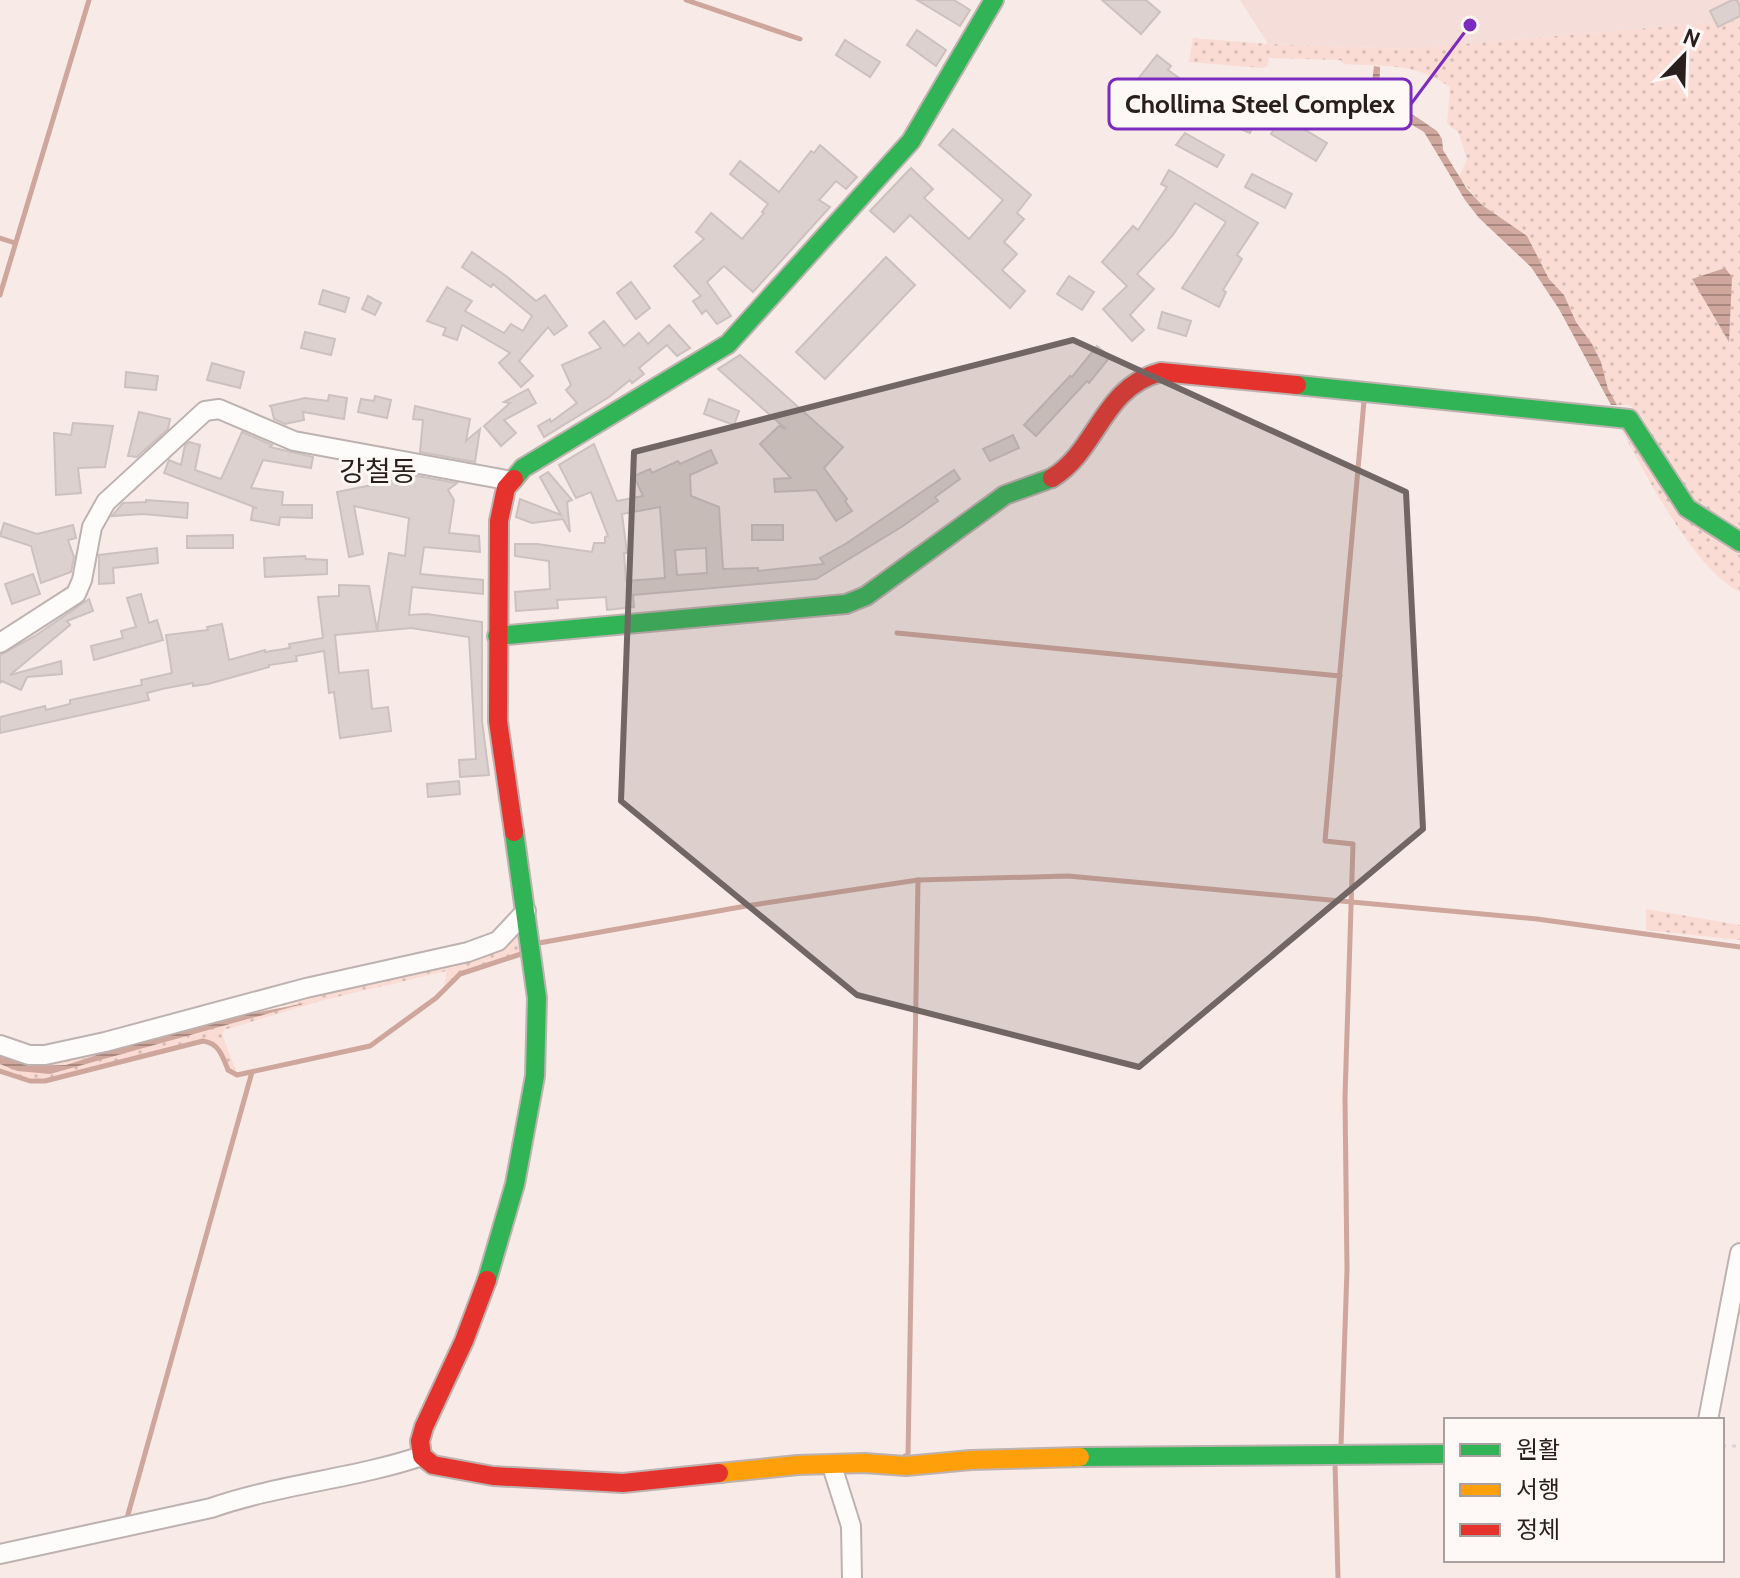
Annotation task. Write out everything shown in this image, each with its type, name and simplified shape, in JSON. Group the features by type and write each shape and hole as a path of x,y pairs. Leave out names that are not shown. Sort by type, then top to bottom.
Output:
{"street":[{"path":"994,0 911,141 728,344 523,468 506,488 499,521 498,721 537,998 535,1076 505,1226 494,1263 464,1341 424,1427 420,1441 422,1456 433,1465 493,1476 623,1483 798,1465 864,1463 906,1466 1053,1457 1444,1454"},
{"path":"497,636 846,604 866,596 976,513 1005,495 1044,482 1062,472 1108,411 1137,380 1148,373 1161,372 1629,419 1687,508 1740,542"},
{"path":"0,643 76,594 82,580 92,527 106,502 205,411 219,409 294,441 512,481"},
{"path":"0,1045 29,1055 45,1055 306,988 468,952 498,941 526,911"},
{"path":"1708,1418 1740,1253"},
{"path":"0,1554 186,1514 244,1496 311,1481 371,1472 422,1456"},
{"path":"832,1466 851,1526 852,1578"}],"highlighted area":[{"path":"1073,340 1406,492 1423,829 1139,1067 857,995 621,801 634,452"}],"shaded area":[{"path":"1240,0 1740,0 1740,20 1406,49 1268,44"},
{"path":"1740,20 1740,530 1693,504 1636,410 1628,405 1617,405 1592,344 1576,322 1564,295 1549,279 1527,236 1482,205 1459,177 1467,159 1458,132 1447,124 1450,87 1425,73 1386,66 1344,64 1340,60 1269,58 1268,65 1263,68 1189,62 1193,38 1406,49"},
{"path":"1374,66 1380,67 1379,99 1415,116 1437,131 1443,150 1467,189 1482,205 1527,236 1549,279 1564,295 1576,322 1592,344 1617,405 1611,405 1559,309 1531,267 1479,218 1424,132 1404,120 1365,108 1323,102 1227,98 1304,96 1370,100"},
{"path":"1725,268 1732,277 1729,342 1692,279"},
{"path":"1619,425 1740,553 1740,592 1722,580 1688,541 1656,492"},
{"path":"1646,909 1740,925 1740,940 1646,930"},
{"path":"518,933 527,950 462,972 444,986 447,971 324,1000 224,1030 222,1034 237,1074 229,1070 217,1046 203,1039 45,1079 24,1078 0,1069 0,1064 17,1071 77,1066 298,1004 279,1006 115,1049 66,1065 32,1066 0,1055 0,1050 33,1060 494,949"},
{"path":"306,1003 50,1074 17,1071 0,1064 0,1055 32,1066 66,1065 239,1016"}],"building":[{"path":"917,0 954,0 970,10 960,26"},
{"path":"1102,0 1146,0 1160,12 1141,34"},
{"path":"1737,0 1740,16 1718,27 1710,11"},
{"path":"917,30 946,50 936,66 907,45"},
{"path":"845,40 880,62 870,77 836,55"},
{"path":"1157,55 1171,66 1168,70 1218,106 1255,121 1250,133 1199,112 1201,110 1160,81 1133,114 1119,103"},
{"path":"1282,116 1327,143 1316,161 1271,134"},
{"path":"953,129 1031,195 1017,213 1024,219 1004,242 1017,254 1002,270 1025,291 1010,308 910,215 894,232 870,211 911,168 933,189 924,198 969,239 1003,200 939,145"},
{"path":"1185,133 1224,155 1217,167 1176,145"},
{"path":"820,145 857,177 846,189 836,181 819,200 830,207 753,292 724,266 707,282 731,316 717,324 706,310 702,314 693,301 701,296 674,266 704,239 696,232 711,213 742,239 764,213 768,204 730,174 740,161 779,192 811,151 814,153"},
{"path":"1169,170 1258,223 1237,255 1242,259 1223,290 1226,292 1219,307 1182,288 1226,222 1195,203 1172,236 1137,274 1154,289 1130,315 1144,330 1132,341 1103,309 1127,286 1102,262 1133,226 1138,230 1167,187 1161,184"},
{"path":"1252,174 1292,194 1285,208 1245,187"},
{"path":"472,252 536,301 545,295 567,326 554,335 548,327 519,361 533,376 521,387 499,363 510,353 462,325 457,340 443,335 446,328 427,321 447,287 472,301 465,311 504,333 511,324 523,331 532,316 493,284 491,287 462,267"},
{"path":"886,257 915,285 825,379 796,352"},
{"path":"1069,276 1094,292 1082,310 1057,294"},
{"path":"631,282 650,308 636,319 617,293"},
{"path":"323,290 349,298 345,312 319,304"},
{"path":"368,296 381,303 375,315 362,309"},
{"path":"1162,312 1191,321 1186,336 1158,328"},
{"path":"604,321 624,346 639,333 648,344 669,325 690,348 677,356 667,345 639,368 644,374 632,383 630,380 609,397 544,437 538,426 550,419 551,422 577,403 566,390 571,385 562,365 601,348 589,333"},
{"path":"305,332 335,339 331,355 301,348"},
{"path":"1097,346 1110,357 1089,383 1087,381 1036,436 1024,425 1072,377"},
{"path":"740,355 843,447 824,468 852,511 836,521 816,490 775,492 774,479 791,478 760,444 779,426 786,429 718,369"},
{"path":"212,363 244,372 240,388 207,380"},
{"path":"126,372 158,376 156,390 125,387"},
{"path":"528,389 536,403 504,420 516,433 501,446 484,426 510,403 504,402"},
{"path":"329,395 347,398 344,419 303,412 304,420 285,424 274,419 269,406 305,398 328,401"},
{"path":"375,396 391,400 387,418 358,412 361,399 374,401"},
{"path":"709,399 739,411 734,425 704,414"},
{"path":"415,406 470,419 466,441 480,429 475,462 420,452 423,420 413,419"},
{"path":"139,412 170,419 168,429 137,457 128,456"},
{"path":"73,423 113,426 105,467 78,468 81,493 56,495 54,433 71,435"},
{"path":"242,432 272,445 270,447 313,457 311,468 263,460 251,488 283,492 282,505 312,505 312,518 280,517 279,525 251,520 253,508 257,508 164,473 169,460 181,465 185,445 189,442 200,445 195,470 221,479"},
{"path":"1013,435 1019,448 990,461 983,449"},
{"path":"594,444 617,501 643,496 634,476 650,469 652,473 678,461 680,464 711,450 717,463 690,475 691,496 719,507 723,569 758,568 758,571 824,564 820,558 954,470 960,479 935,497 938,501 903,526 816,579 633,595 634,607 607,610 606,597 557,600 558,608 516,611 515,592 550,589 549,561 515,556 515,544 592,552 594,543 605,543 608,536 591,492 576,498 559,465","holes":["660,507 665,578 626,581 624,553 627,553 622,514","706,548 707,573 677,575 675,550"]},
{"path":"548,472 572,500 567,502 570,532 563,519 532,523 516,517 520,499 561,515 540,477"},
{"path":"417,476 457,483 448,490 454,500 449,533 479,536 480,552 424,547 420,574 483,580 483,594 412,587 409,615 427,614 482,622 482,721 489,775 460,777 459,760 476,759 469,637 411,628 335,635 339,673 368,670 372,709 388,707 391,731 340,738 334,692 329,693 324,651 296,656 297,661 269,665 208,684 193,686 193,683 147,693 149,700 0,733 0,717 45,706 46,710 70,704 70,700 142,685 141,680 172,673 166,635 208,630 207,627 222,624 229,660 323,638 318,597 339,596 339,585 369,586 377,630 389,553 405,556 409,518 354,506 363,554 349,557 337,492"},
{"path":"146,500 188,503 187,518 143,514 112,516 123,503"},
{"path":"4,523 37,534 73,525 76,538 68,540 74,557 71,572 41,583 31,546 0,536"},
{"path":"752,525 783,525 783,540 752,540"},
{"path":"233,535 233,548 187,548 187,536"},
{"path":"157,548 158,563 113,568 114,583 99,584 99,555"},
{"path":"305,556 306,559 327,560 327,574 265,577 264,558"},
{"path":"33,574 40,594 12,604 5,584"},
{"path":"141,594 149,623 157,620 163,640 94,660 91,646 123,638 121,631 136,627 127,598"},
{"path":"89,599 93,611 67,621 70,625 10,675 61,661 62,674 27,677 21,690 2,681 0,683 0,655 35,636"},
{"path":"459,781 460,794 428,797 427,784"}],"waterway":[{"path":"0,295 89,0"},
{"path":"686,0 800,39"},
{"path":"0,238 15,243"},
{"path":"1341,1445 1347,1270 1345,1097 1353,844 1325,841 1364,401"},
{"path":"897,633 1340,676"},
{"path":"539,943 746,906 918,880 1068,876 1537,919 1740,947"},
{"path":"905,1456 908,1456 918,880"},
{"path":"0,1071 30,1081 45,1081 203,1041 217,1048 228,1070 237,1075 370,1046 436,998 460,974 521,954"},
{"path":"127,1518 252,1072"},
{"path":"1335,1463 1338,1578"}],"traffic: fast":[{"path":"514,479 523,468 728,344 911,141 994,0"},
{"path":"1297,385 1629,419 1687,508 1740,542"},
{"path":"497,636 846,604 866,596 1005,495 1052,478"},
{"path":"487,1280 515,1184 535,1076 537,998 514,832"},
{"path":"1080,1457 1444,1454"}],"traffic: slow":[{"path":"719,1473 798,1465 864,1463 906,1466 971,1460 1080,1457"}],"traffic: jam":[{"path":"1052,478 1080,452 1126,391 1141,380 1161,372 1297,385"},
{"path":"514,479 506,488 499,521 498,721 514,832"},
{"path":"487,1280 464,1341 424,1427 420,1441 422,1456 433,1465 493,1476 623,1483 719,1473"}],"place":[{"name":"Chollima Steel Complex","path":"1470,25"}],"district":[{"name":"강철동","path":"378,471"}]}
